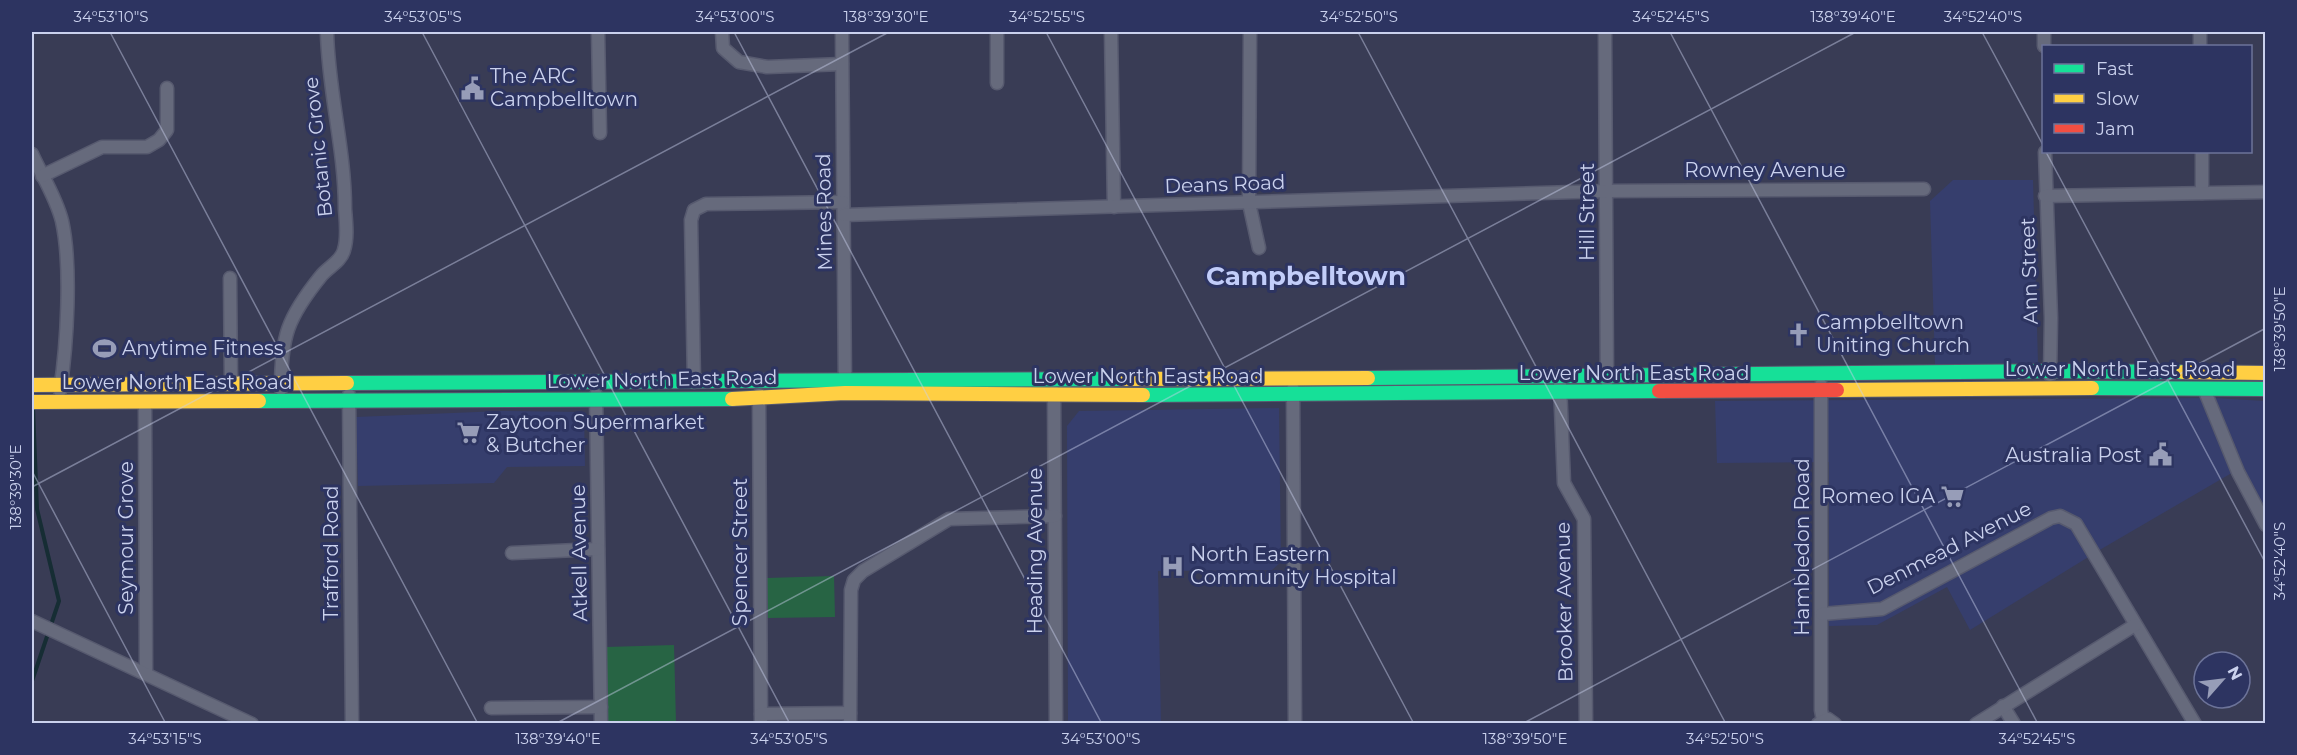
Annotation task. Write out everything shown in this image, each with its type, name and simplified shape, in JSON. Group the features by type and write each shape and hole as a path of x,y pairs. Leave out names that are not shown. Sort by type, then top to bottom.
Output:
{"main road":[{"name":"Lower North East Road","path":"36,402 759,399 845,386 1054,378 1560,377 2050,372 2265,373"},
{"name":"Lower North East Road","path":"36,385 759,381 1054,396 2050,388 2265,389"}],"street":[{"name":"Botanic Grove","path":"281,401 283,342 288,326 306,296 325,271 339,261 345,247 345,172 327,32"},
{"path":"598,32 600,133"},
{"path":"722,32 723,48 739,62 766,67 842,64"},
{"name":"Mines Road","path":"842,32 845,386"},
{"path":"996,32 997,82"},
{"path":"1111,32 1114,207"},
{"path":"1250,32 1249,203 1258,248"},
{"name":"Hill Street","path":"1605,32 1607,393"},
{"path":"42,176 102,147 147,147 159,141 167,130 167,88"},
{"name":"Ann Street","path":"2045,153 2050,388"},
{"path":"2202,153 2202,193"},
{"path":"32,154 55,200 65,242 67,298 58,402"},
{"name":"Rowney Avenue","path":"1607,191 1924,189"},
{"name":"Deans Road","path":"694,382 691,220 694,210 706,204 843,208 1114,207 1607,191"},
{"path":"2045,196 2265,192"},
{"path":"230,278 231,383"},
{"name":"Hambledon Road","path":"1821,374 1821,710 1826,722"},
{"path":"1293,377 1295,723"},
{"name":"Brooker Avenue","path":"1560,377 1564,483 1584,519 1586,723"},
{"name":"Heading Avenue","path":"1054,378 1056,723"},
{"name":"Spencer Street","path":"759,381 761,719"},
{"name":"Trafford Road","path":"348,382 352,723"},
{"name":"Atkell Avenue","path":"596,382 601,723"},
{"path":"2204,389 2238,472 2265,525"},
{"name":"Seymour Grove","path":"145,402 146,673"},
{"path":"761,719 850,718 850,590 854,580 873,565 949,519 1054,516"},
{"name":"Denmead Avenue","path":"1822,614 1882,609 2051,518 2060,516 2076,524 2195,723"},
{"path":"512,553 598,549"},
{"path":"37,624 252,723"},
{"path":"1976,723 2135,626"},
{"path":"2003,706 2014,723"},
{"path":"491,708 601,707"}],"shaded area":[{"path":"1953,180 2033,180 2038,363 1935,365 1930,201"},
{"path":"2215,398 2265,401 2265,510 2242,467 2103,548 1970,630 1947,587 1877,625 1829,626 1829,462 1717,463 1715,401"},
{"name":"North Eastern Community Hospital","path":"1279,408 1281,562 1272,570 1158,571 1161,723 1068,723 1067,426 1079,411"},
{"path":"501,411 584,412 585,466 507,467 494,483 358,486 356,417"}],"green space":[{"path":"834,576 835,617 768,618 767,578"},
{"path":"674,645 676,723 608,723 606,647"}],"waterway":[{"path":"32,681 59,601 37,509 33,407"}],"traffic: fast":[{"path":"1368,378 2050,371 2183,372"},
{"path":"347,383 1123,379"},
{"path":"2092,388 2266,389"},
{"path":"1143,395 1659,391"},
{"path":"259,401 732,399"}],"traffic: slow":[{"path":"2183,372 2266,373"},
{"path":"1123,379 1368,378"},
{"path":"32,385 347,383"},
{"path":"1837,390 2092,388"},
{"path":"732,399 845,393 1143,395"},
{"path":"32,402 259,401"}],"traffic: jam":[{"path":"1659,391 1837,390"}],"place":[{"name":"The ARC Campbelltown","path":"472,88"},
{"name":"Campbelltown Uniting Church","path":"1798,334"},
{"name":"Anytime Fitness","path":"104,348"},
{"name":"Zaytoon Supermarket & Butcher","path":"468,433"},
{"name":"Australia Post","path":"2160,455"},
{"name":"Romeo IGA","path":"1953,496"},
{"name":"North Eastern Community Hospital","path":"1172,566"}],"district":[{"name":"Campbelltown","path":"1306,276"}]}
